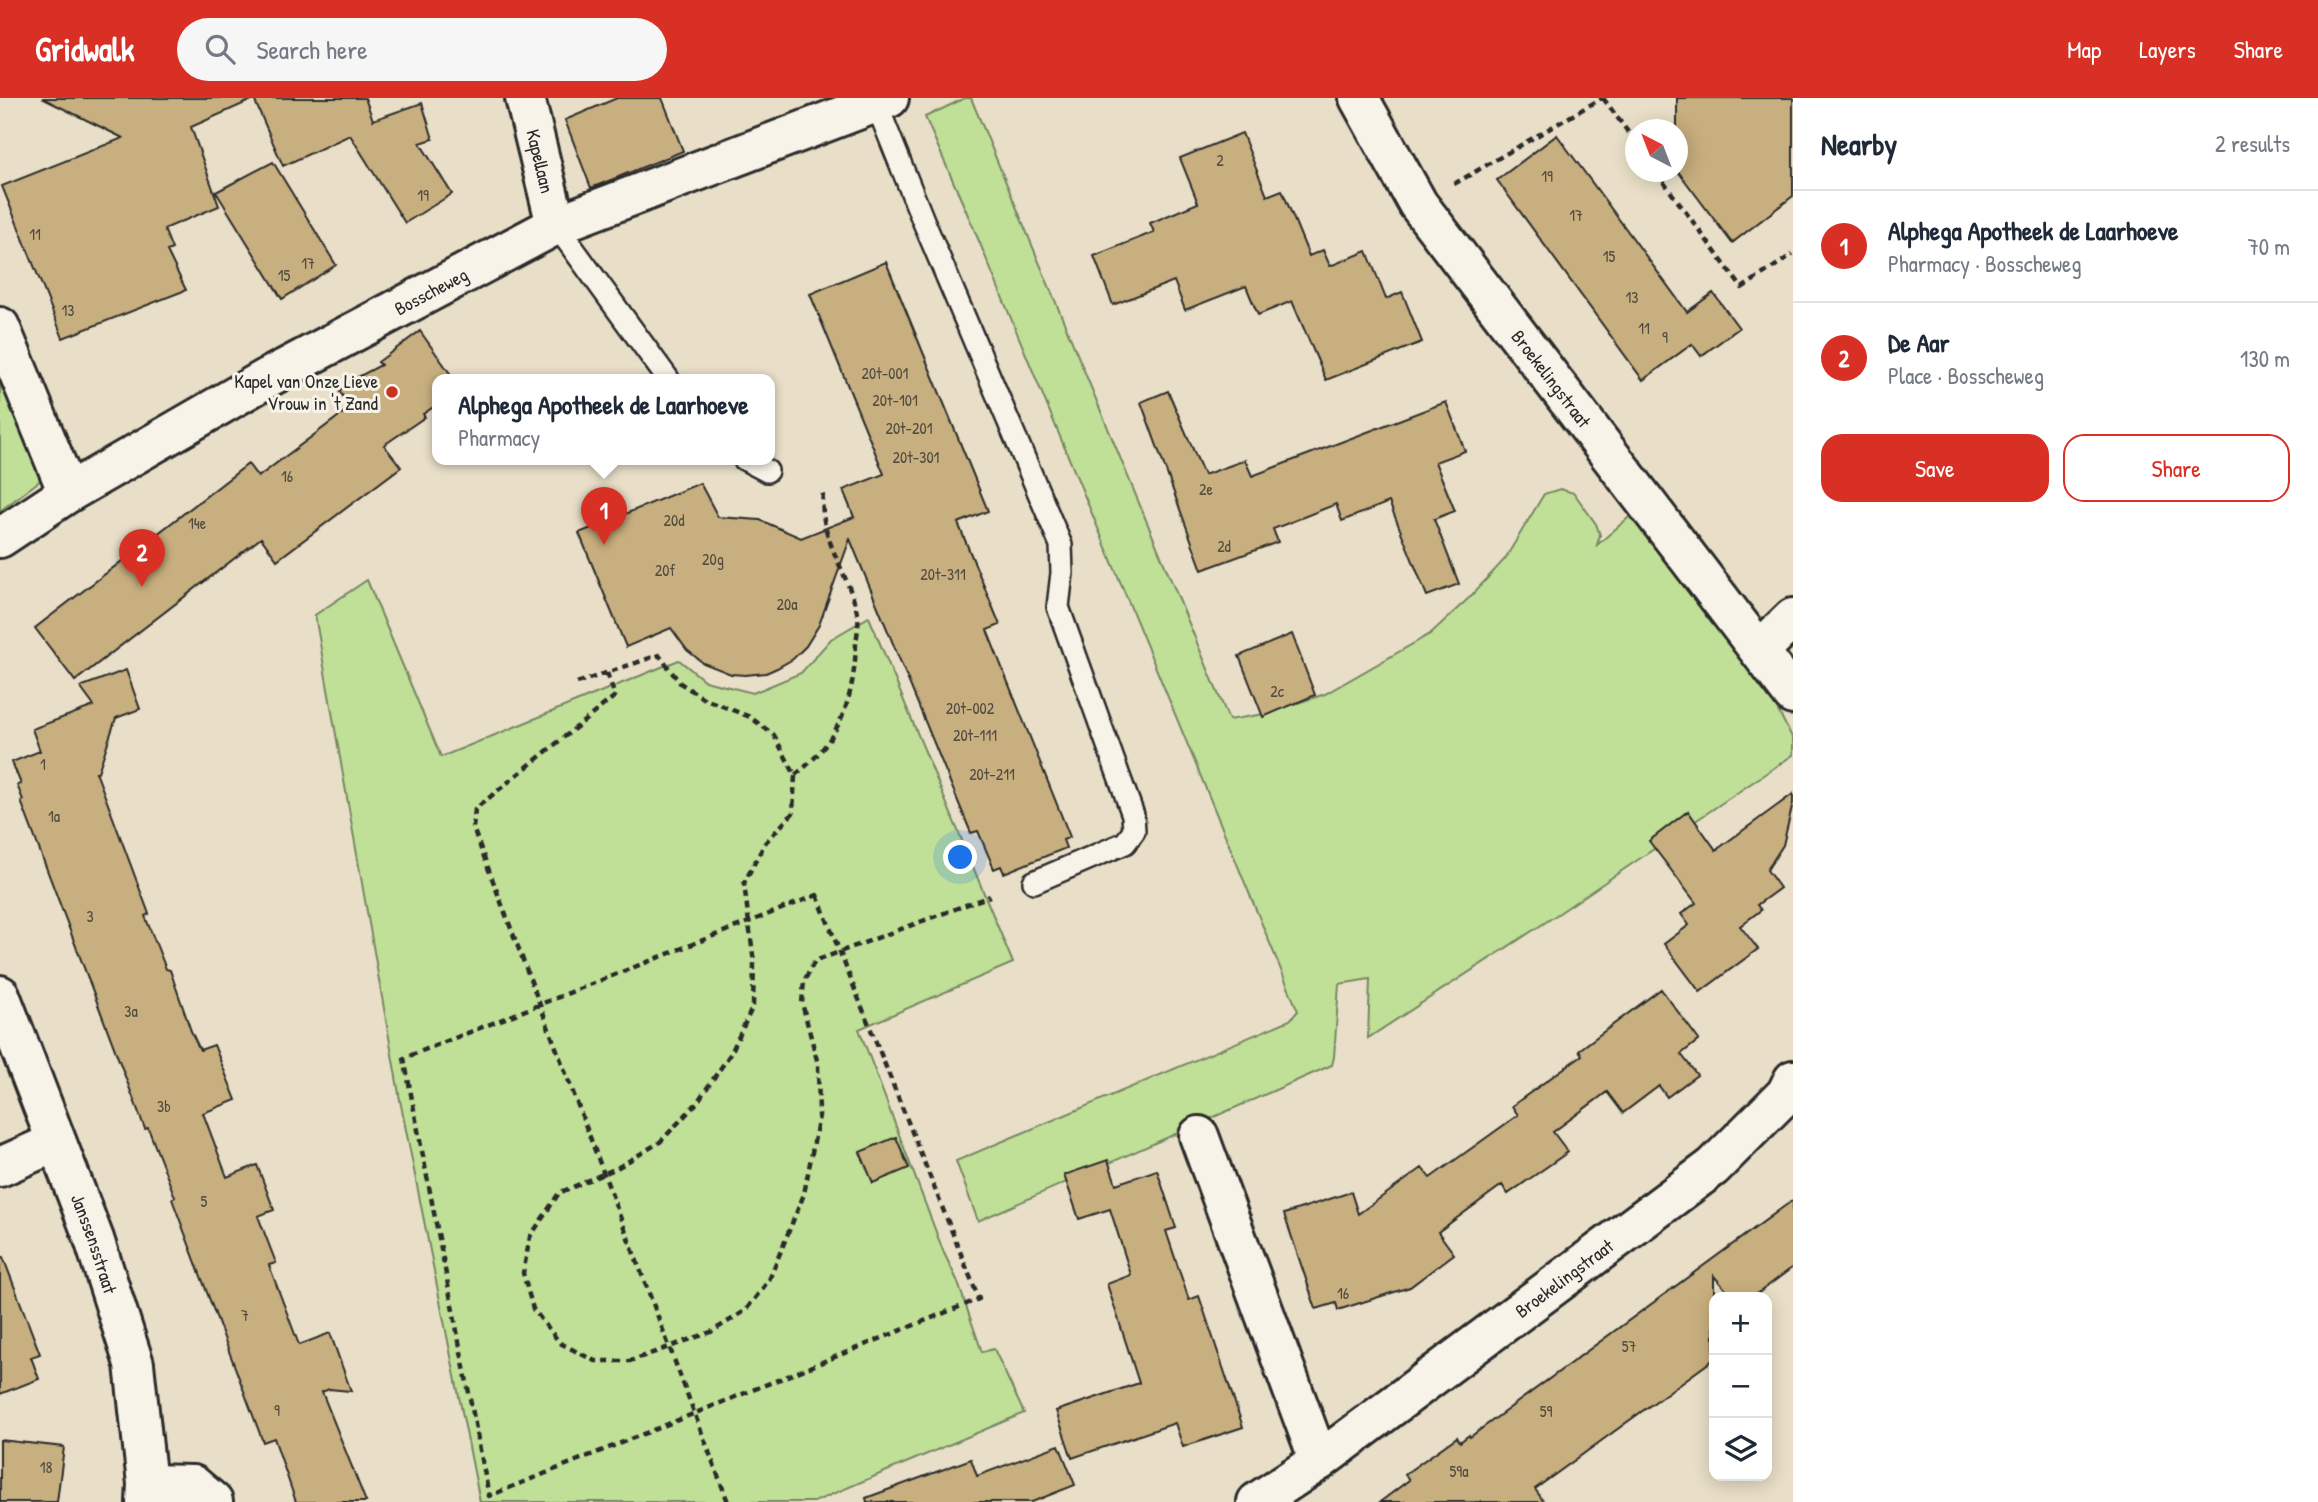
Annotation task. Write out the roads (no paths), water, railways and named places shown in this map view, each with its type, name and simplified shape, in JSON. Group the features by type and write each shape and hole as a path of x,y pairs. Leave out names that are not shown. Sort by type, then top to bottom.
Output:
{"street":[{"name":"Kapellaan","path":"525,98 556,225"},
{"name":"Broekelingstraat","path":"1359,98 1418,204 1793,695"},
{"name":"Bosscheweg","path":"0,538 68,494 269,377 556,225 882,100"},
{"path":"0,327 68,494"},
{"path":"1760,650 1793,618"},
{"name":"Janssensstraat","path":"0,995 94,1239 134,1364 147,1493"},
{"name":"Broekelingstraat","path":"1257,1502 1319,1461 1713,1167 1791,1092"},
{"path":"1199,1136 1319,1461"},
{"path":"0,1167 56,1142"},
{"path":"147,1493 193,1485 213,1502"}],"lane":[{"path":"882,100 928,232 1061,545 1062,573 1058,607 1133,815 1134,831 1125,843 1034,882"},
{"path":"556,225 664,374"},
{"path":"756,465 768,471"}],"place":[{"name":"Kapel van Onze Lieve Vrouw in 't Zand","path":"392,392"},
{"name":"Alphega Apotheek de Laarhoeve","path":"604,545"},
{"name":"De Aar","path":"142,587"}]}
